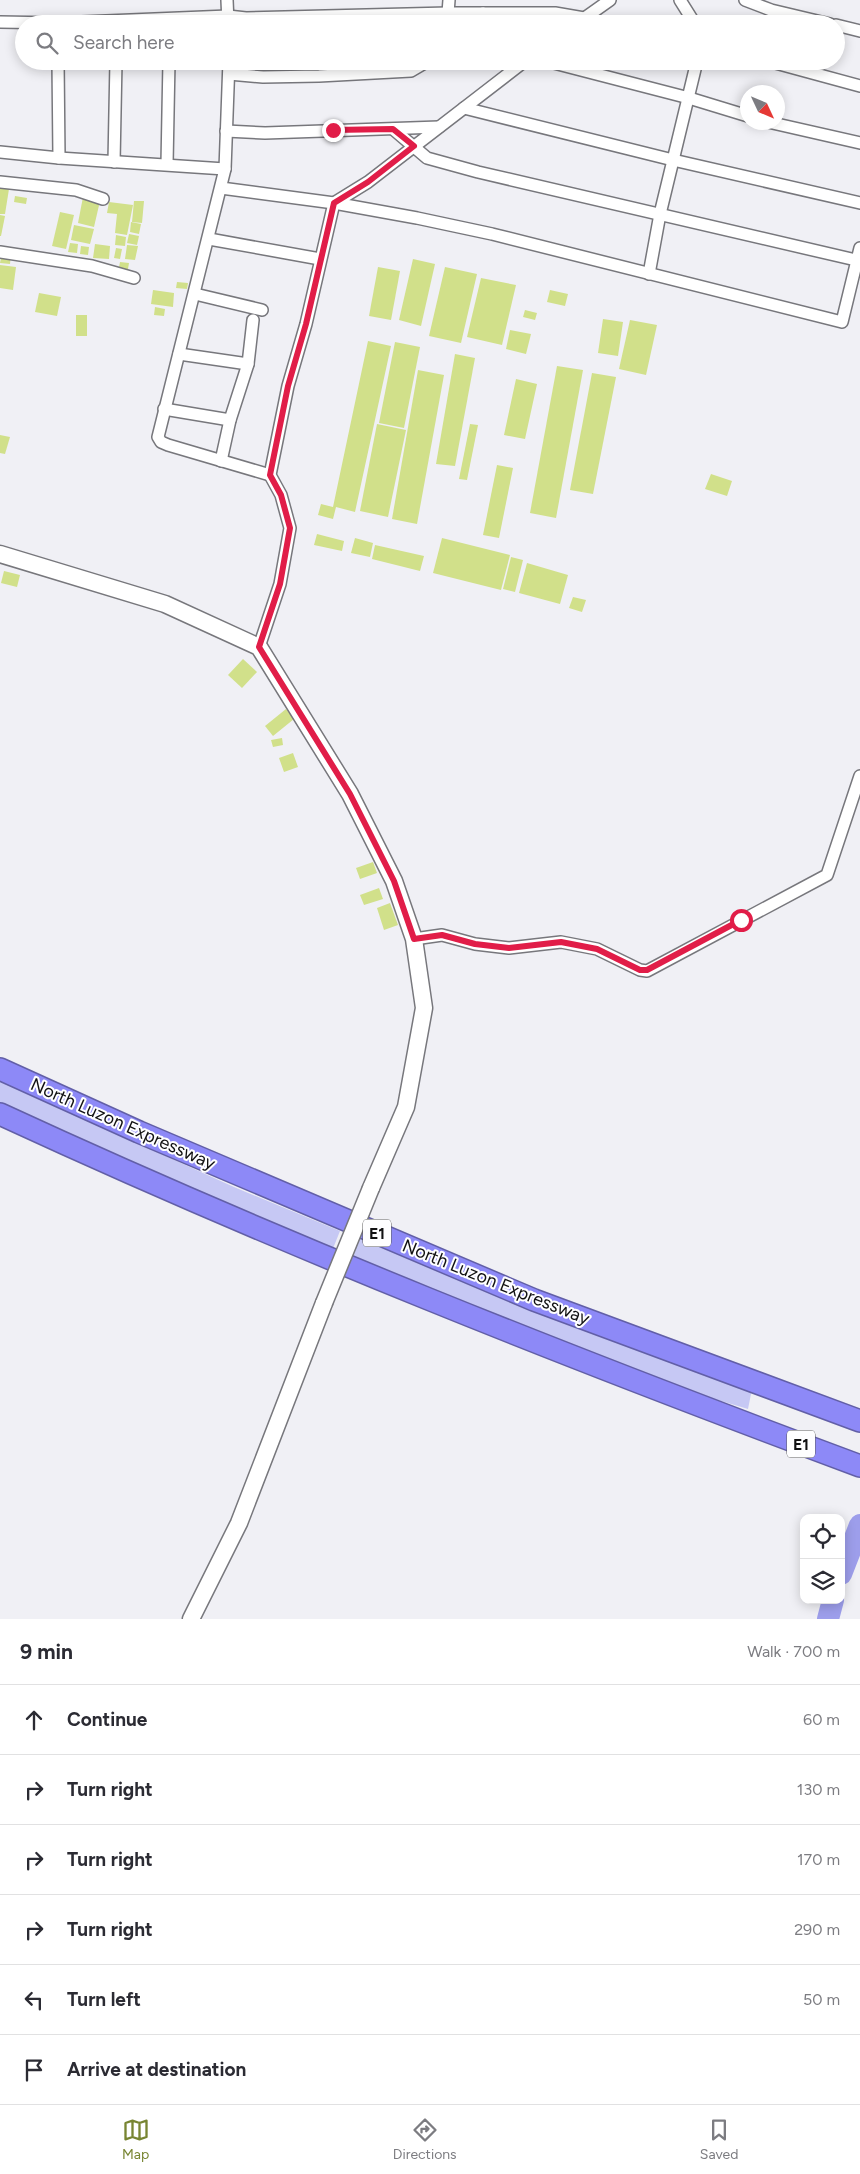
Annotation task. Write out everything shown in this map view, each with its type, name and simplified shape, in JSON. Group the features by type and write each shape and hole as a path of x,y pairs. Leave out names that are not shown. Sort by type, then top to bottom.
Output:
{"highway":[{"name":"North Luzon Expressway","path":"0,1069 139,1132 534,1300 760,1382 860,1421"},
{"name":"E1","path":"0,1114 124,1172 514,1334 860,1466"}],"street":[{"path":"227,0 228,15"},
{"path":"448,0 448,13"},
{"path":"589,15 610,0"},
{"path":"680,0 689,15"},
{"path":"745,0 771,10 792,15"},
{"path":"367,15 448,13 555,13 561,15"},
{"path":"0,22 15,22"},
{"path":"845,27 860,31"},
{"path":"58,70 59,158"},
{"path":"114,162 116,70"},
{"path":"167,164 169,70"},
{"path":"229,70 225,169 209,239 158,436 161,442 270,475"},
{"path":"229,74 263,77 319,76 413,70"},
{"path":"259,647 280,584 290,528 281,495 270,475 288,386 306,324 334,203 368,182 513,70"},
{"path":"581,70 689,98 740,114"},
{"path":"649,274 660,214 695,70"},
{"path":"801,70 860,86"},
{"path":"464,108 673,160 860,203"},
{"path":"785,126 860,143"},
{"path":"226,131 265,133 439,127"},
{"path":"393,129 427,158 856,260"},
{"path":"0,152 59,158 225,169"},
{"path":"0,182 76,190 103,199"},
{"path":"221,188 334,203 464,228 842,322 860,248"},
{"path":"209,239 320,260"},
{"path":"0,252 92,266 134,278"},
{"path":"195,294 262,310"},
{"path":"221,461 230,420 248,364 253,320"},
{"path":"179,354 248,364"},
{"path":"164,409 230,420"},
{"path":"0,554 165,604 259,647 350,794 394,881 414,939 424,1008 406,1107 324,1303 239,1523 191,1619"},
{"path":"414,939 442,935 475,944 509,948 561,942 597,949 640,970 647,970 827,875 860,776"}],"shaded area":[{"path":"0,1081 234,1187 340,1231 332,1251 0,1103"},
{"path":"358,1238 644,1351 752,1389 748,1409 701,1395 350,1258"}],"building":[{"path":"0,188 9,189 5,214 0,214"},
{"path":"15,196 27,198 26,204 14,202"},
{"path":"83,197 100,201 94,227 78,223"},
{"path":"134,201 144,201 142,223 132,222"},
{"path":"109,202 133,205 127,235 115,233 117,214 107,213"},
{"path":"60,212 74,215 66,249 52,246"},
{"path":"0,215 5,216 1,236 0,236"},
{"path":"131,222 141,224 139,234 130,232"},
{"path":"74,225 94,229 90,244 71,240"},
{"path":"129,234 139,236 137,245 127,243"},
{"path":"116,235 126,237 125,246 115,245"},
{"path":"70,243 78,244 77,253 68,252"},
{"path":"95,244 110,246 109,259 93,258"},
{"path":"127,245 138,246 135,260 125,259"},
{"path":"81,246 89,247 88,255 80,254"},
{"path":"116,248 122,249 120,259 114,258"},
{"path":"2,253 11,254 10,264 0,263"},
{"path":"413,259 435,264 421,326 399,320"},
{"path":"120,262 129,263 127,275 118,273"},
{"path":"0,265 16,267 13,290 0,288"},
{"path":"378,267 400,271 391,320 369,316"},
{"path":"445,267 477,274 461,343 429,336"},
{"path":"481,278 516,285 502,345 467,337"},
{"path":"177,282 188,283 187,289 176,288"},
{"path":"153,290 174,293 173,307 151,304"},
{"path":"550,290 568,294 565,306 547,302"},
{"path":"39,293 61,297 57,316 35,312"},
{"path":"155,307 165,309 164,316 154,315"},
{"path":"525,310 537,313 535,320 523,317"},
{"path":"76,315 87,315 87,336 76,336"},
{"path":"603,319 623,322 618,356 598,353"},
{"path":"630,320 657,325 646,375 619,369"},
{"path":"510,330 531,334 526,354 506,349"},
{"path":"368,341 391,346 355,512 336,507 333,519 318,515 321,504 333,507"},
{"path":"395,342 420,347 404,428 379,423"},
{"path":"455,354 475,358 455,466 436,464"},
{"path":"557,366 583,370 556,518 530,513"},
{"path":"418,370 444,375 417,524 392,519"},
{"path":"592,373 616,377 593,494 570,490"},
{"path":"516,379 537,384 525,439 504,435"},
{"path":"377,424 406,430 388,517 360,511"},
{"path":"470,424 478,425 467,480 459,479"},
{"path":"0,435 10,437 5,454 0,453"},
{"path":"497,465 513,468 499,538 483,535"},
{"path":"711,474 732,481 727,496 705,489"},
{"path":"317,534 344,541 342,551 314,545"},
{"path":"355,538 373,543 370,557 351,553"},
{"path":"442,538 510,555 501,590 433,573"},
{"path":"375,545 424,556 420,571 372,559"},
{"path":"511,557 523,560 515,592 503,589"},
{"path":"527,563 568,575 560,604 519,593"},
{"path":"4,571 20,575 17,587 1,583"},
{"path":"573,597 586,600 582,612 569,608"},
{"path":"243,659 257,672 242,688 228,675"},
{"path":"286,709 294,719 273,736 265,726"},
{"path":"282,738 283,745 273,747 271,740"},
{"path":"293,753 298,767 284,772 279,758"},
{"path":"373,862 377,873 360,879 356,868"},
{"path":"379,888 383,899 364,905 360,895"},
{"path":"390,903 398,925 384,930 377,908"}],"waterway":[{"path":"845,1564 860,1525"},
{"path":"828,1619 832,1604"}],"route":[{"path":"333,130 393,129 414,146 368,182 334,203 306,324 288,386 270,475 281,495 290,528 280,584 259,647 350,794 394,881 414,939 442,935 475,944 509,948 561,942 597,949 640,970 647,970 741,920"}]}
